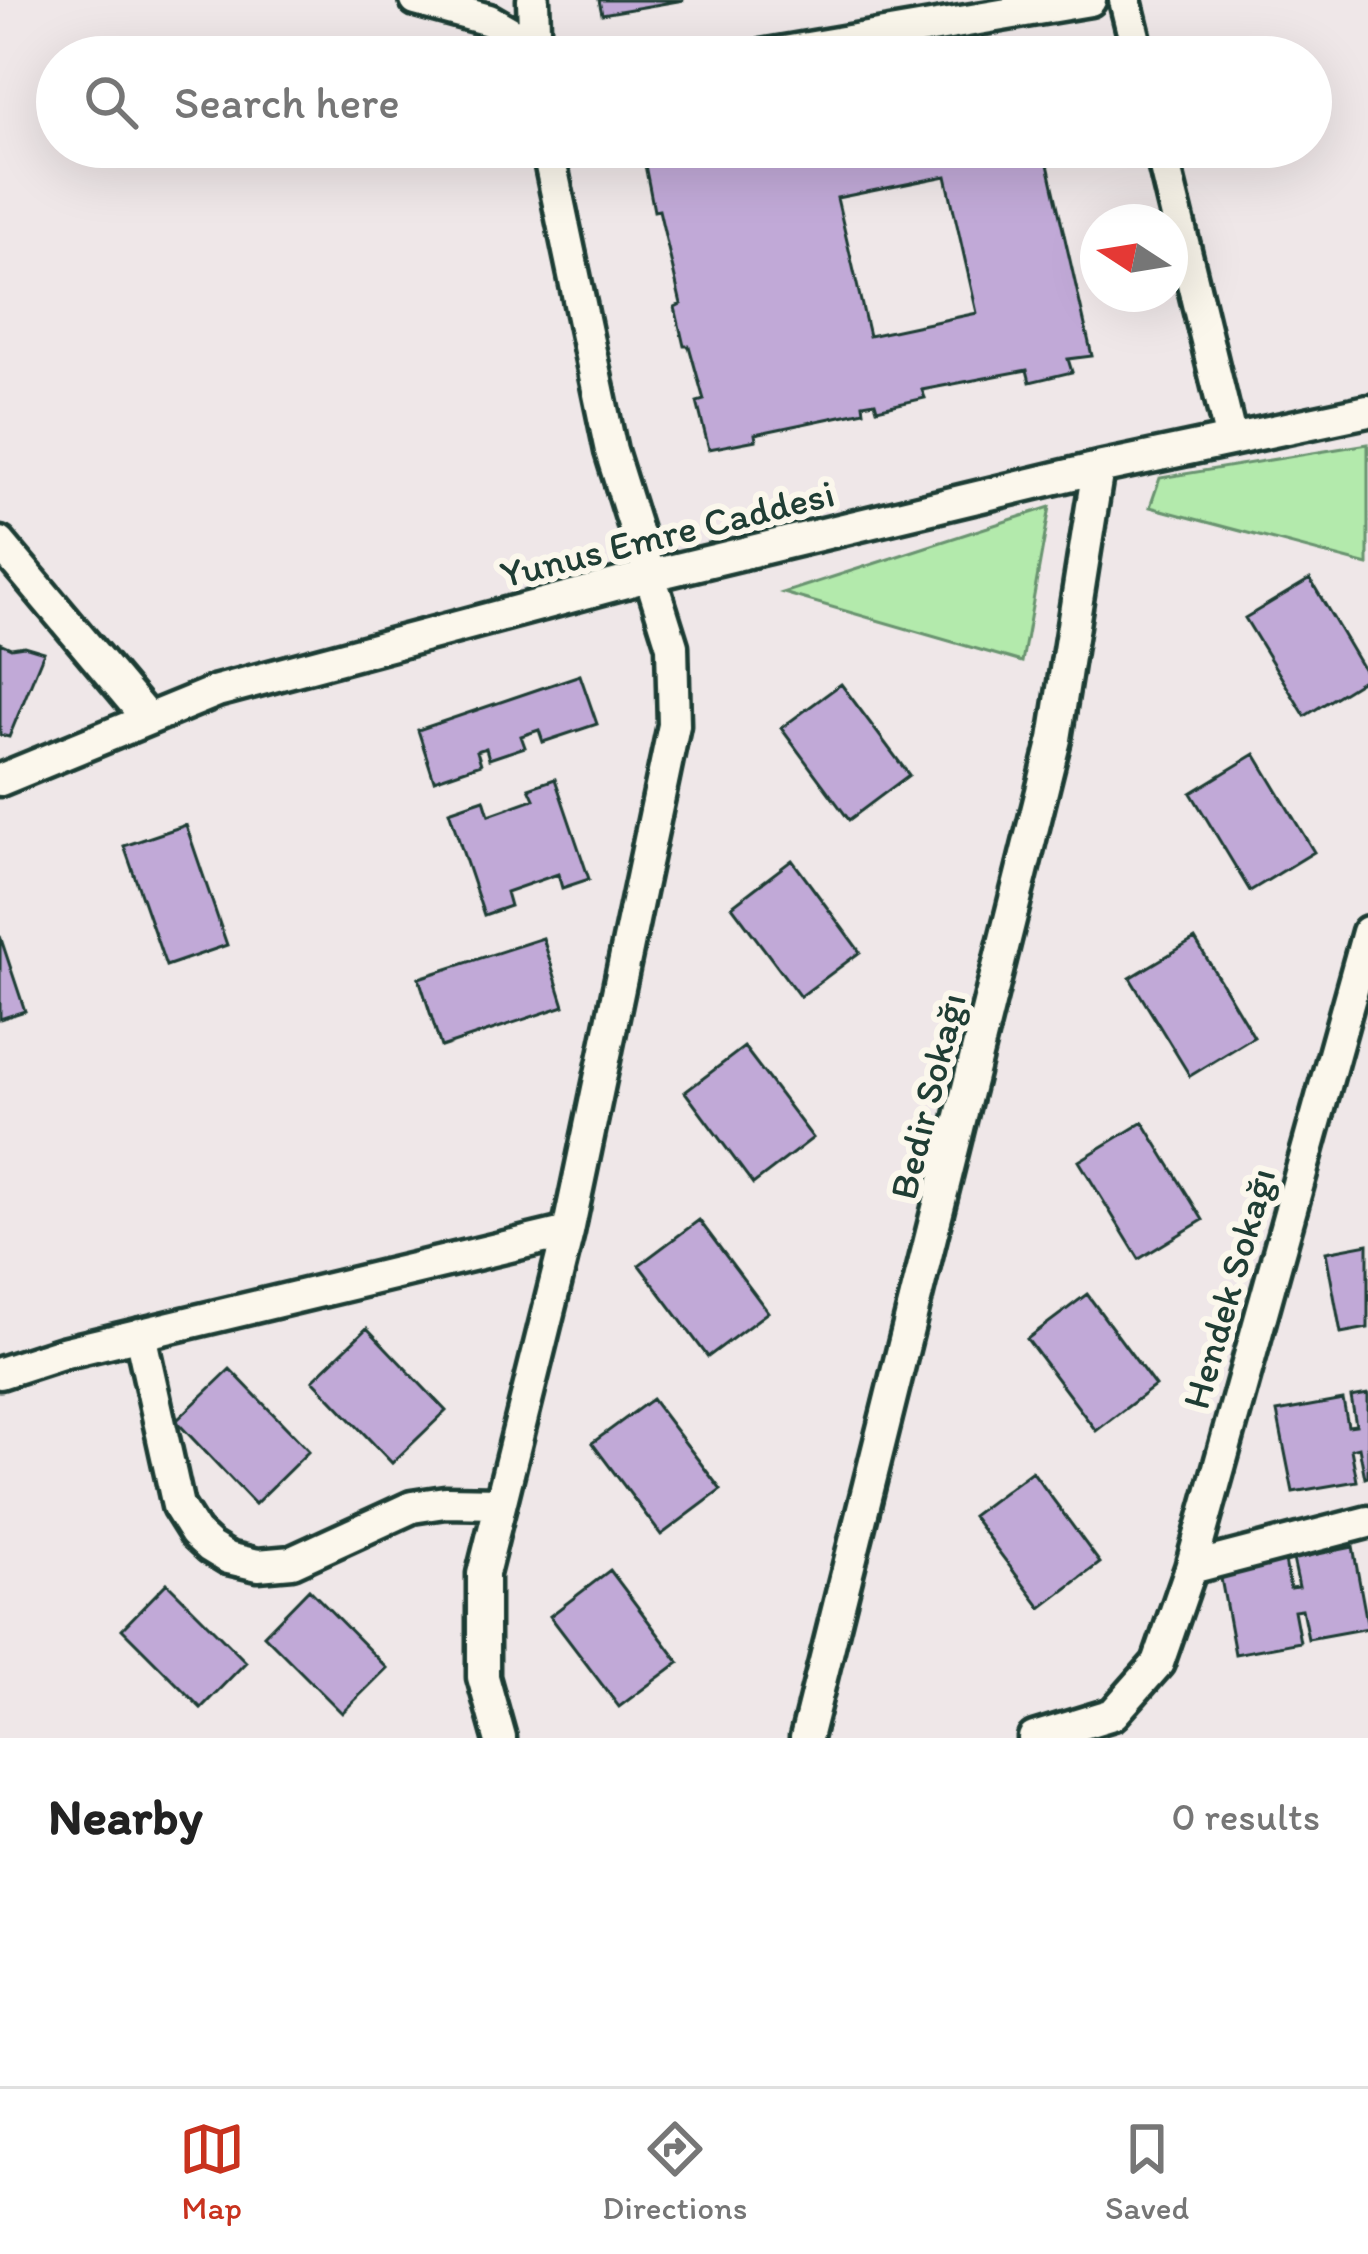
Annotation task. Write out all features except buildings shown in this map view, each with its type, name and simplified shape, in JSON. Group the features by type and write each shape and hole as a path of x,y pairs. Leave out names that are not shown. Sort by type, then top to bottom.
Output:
{"street":[{"path":"416,0 489,20 512,36"},
{"path":"533,0 534,36"},
{"path":"858,36 995,8 1090,0"},
{"path":"1125,0 1134,36"},
{"path":"500,1738 483,1677 483,1574 568,1232 674,725 672,646 611,451 551,168"},
{"path":"1165,168 1231,440"},
{"name":"Yunus Emre Caddesi","path":"0,780 217,691 652,575 1098,468 1368,411"},
{"name":"Bedir Sokağı","path":"806,1738 1055,739 1098,468"},
{"path":"0,543 146,718"},
{"name":"Hendek Sokağı","path":"1034,1738 1113,1714 1158,1663 1191,1568 1366,943"},
{"path":"0,1373 62,1353 568,1232"},
{"path":"140,1334 178,1506 195,1533 228,1558 257,1565 292,1562 412,1507 500,1503"},
{"path":"1191,1568 1368,1522"}],"green space":[{"path":"1368,444 1368,565 1150,507 1160,478"},
{"path":"1050,507 1022,662 783,593"}]}
